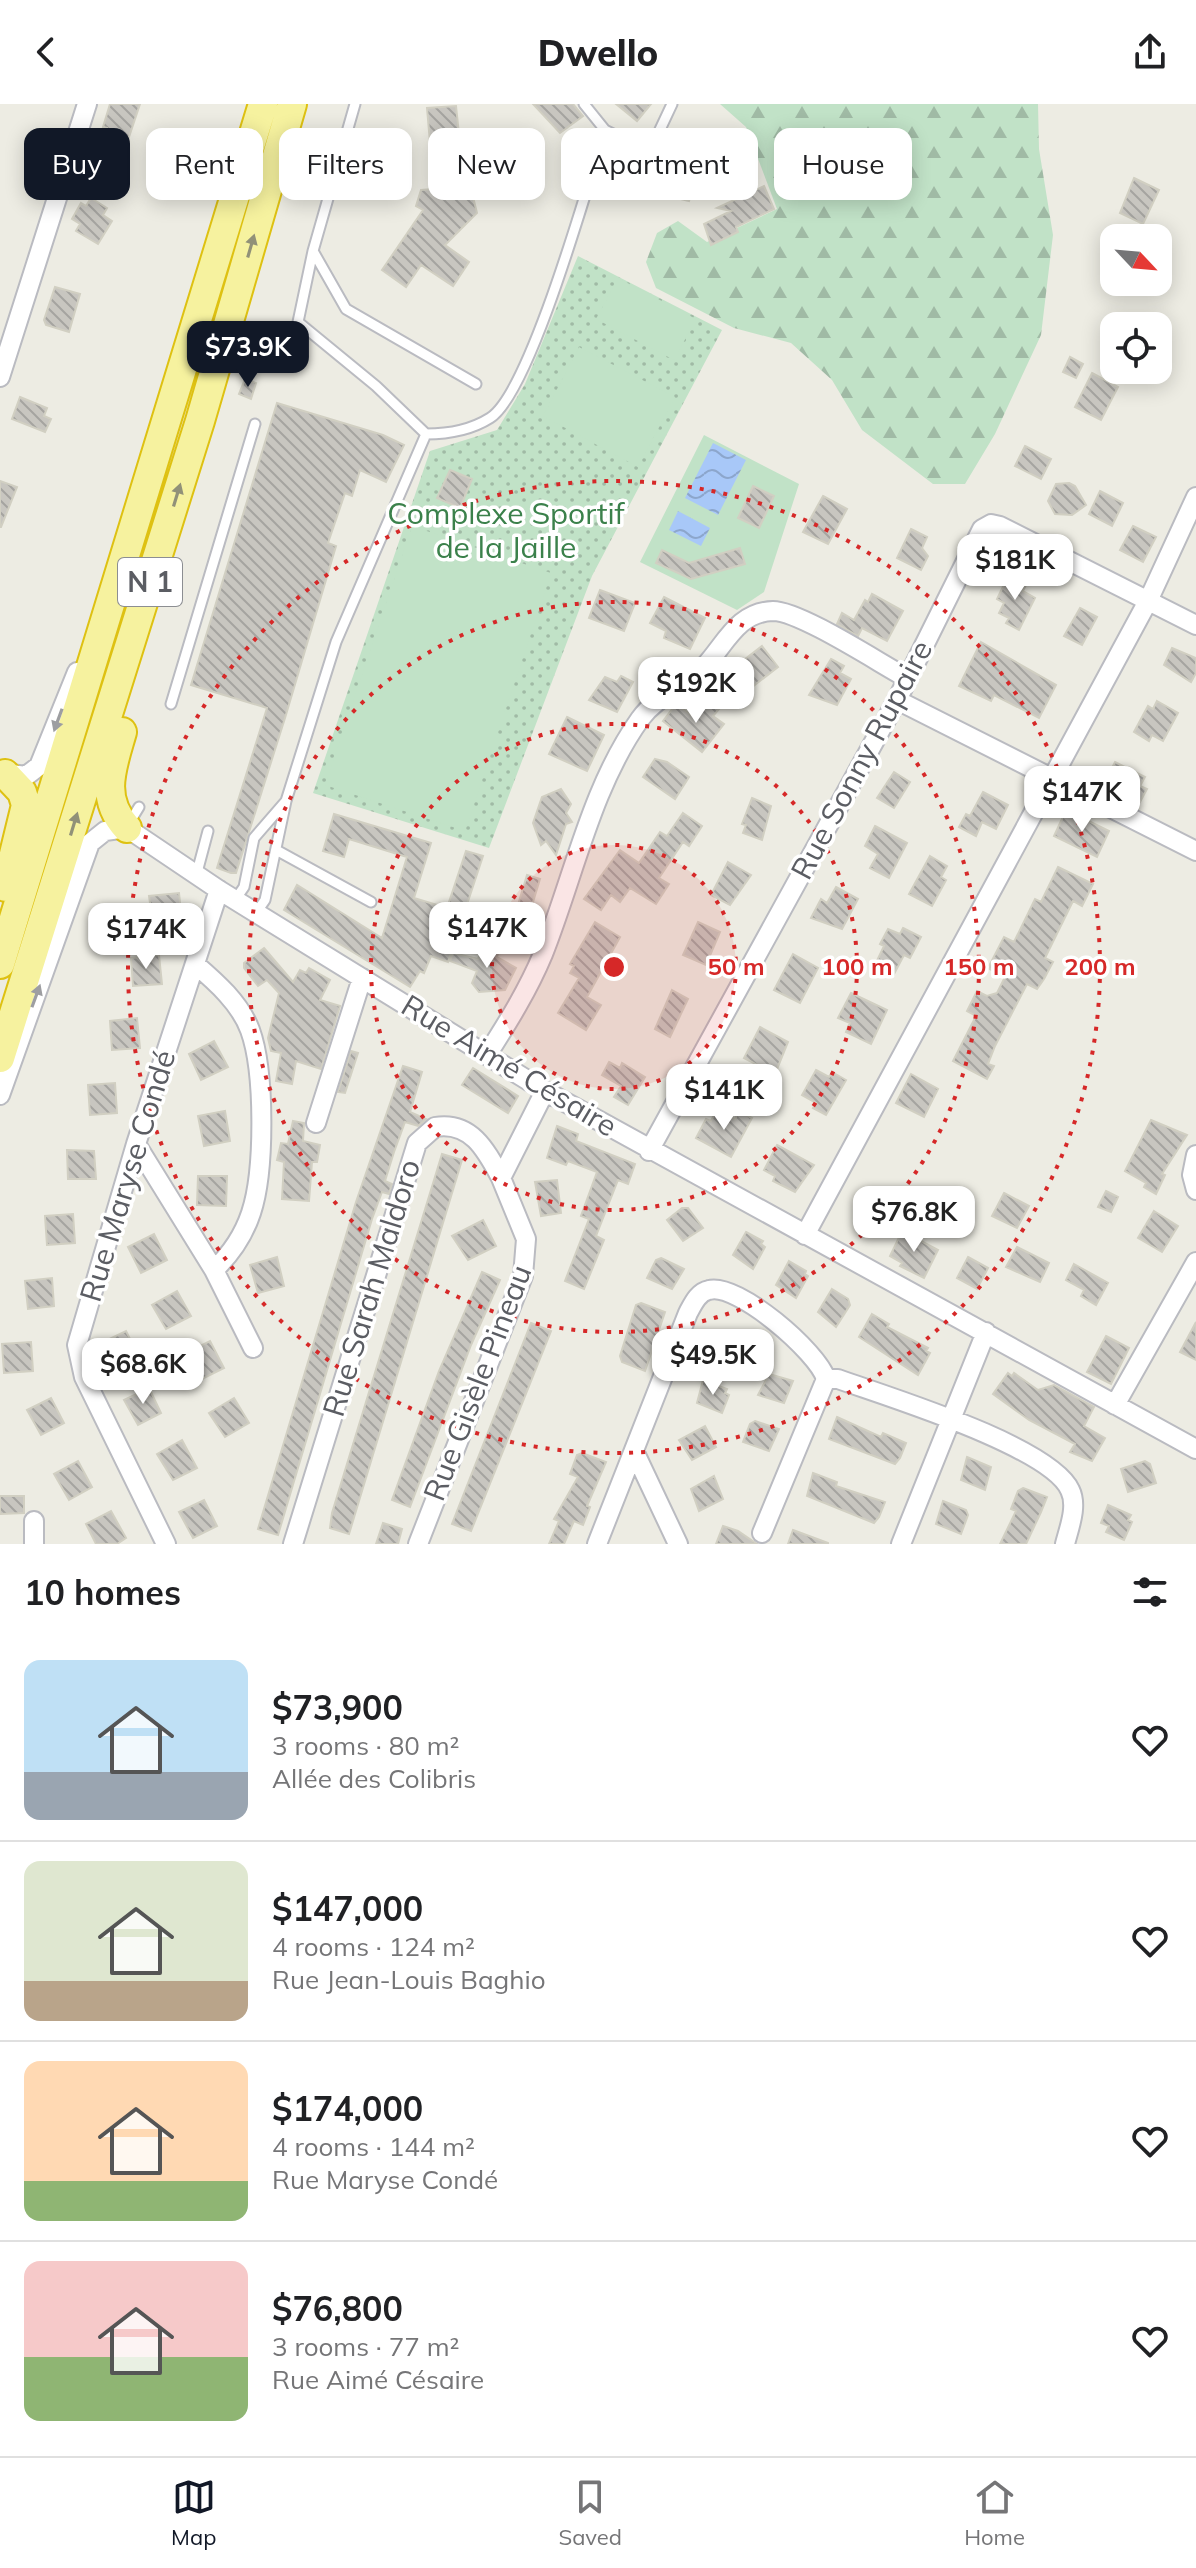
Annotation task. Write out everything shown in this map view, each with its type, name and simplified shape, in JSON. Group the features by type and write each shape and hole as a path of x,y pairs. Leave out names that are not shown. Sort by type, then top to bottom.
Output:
{"highway":[{"name":"N 1","path":"0,964 263,104"},
{"name":"N 1","path":"0,1058 160,550 292,104"},
{"path":"133,818 113,809 108,788 144,650 160,550"},
{"path":"0,910 25,812 22,792 2,772"}],"street":[{"path":"1,371 87,104"},
{"path":"2,772 26,776 35,771 43,760 146,490"},
{"path":"805,1235 1148,601 1196,497"},
{"name":"Rue Sonny Rupaire","path":"649,1151 897,700 982,529 991,524 1148,601"},
{"path":"1148,601 1196,625"},
{"path":"487,1055 513,1015 542,955 597,801 626,743 652,706 695,676 738,624 759,612 784,612 907,678"},
{"path":"897,700 1196,851"},
{"path":"0,1095 90,843 105,831 133,818"},
{"name":"Rue Aimé Césaire","path":"133,818 196,876 545,1091 649,1151 1196,1449"},
{"name":"Rue Maryse Condé","path":"166,1544 84,1377 78,1354 81,1328 136,1144 219,890"},
{"path":"195,964 230,998 250,1030 261,1105 257,1188 251,1214 235,1246 214,1270"},
{"path":"316,1123 362,978"},
{"path":"501,1178 545,1091"},
{"name":"Rue Sarah Maldoro","path":"293,1544 417,1143 435,1127 463,1129 482,1144 501,1178"},
{"path":"136,1144 214,1270 253,1348"},
{"path":"1196,1155 1192,1175 1196,1190"},
{"name":"Rue Gisèle Pineau","path":"418,1544 526,1264 526,1239 501,1178"},
{"path":"1115,1405 1196,1262"},
{"path":"597,1544 688,1313 708,1290 729,1294 788,1329 821,1363 826,1379 762,1533"},
{"path":"901,1544 986,1332"},
{"path":"826,1379 838,1379 949,1418 1027,1456 1064,1481 1073,1499 1065,1544"},
{"path":"635,1453 678,1544"},
{"path":"34,1521 34,1544"}],"lane":[{"path":"355,104 313,251 298,322 376,386 426,434 450,434 492,417 524,370 553,294 583,200"},
{"path":"584,104 603,128"},
{"path":"661,128 672,104"},
{"path":"313,251 346,309 476,384"},
{"path":"171,704 255,424"},
{"path":"256,913 265,900 278,851 286,801 336,642 426,434"},
{"path":"235,900 244,887 254,838 286,801"},
{"path":"196,876 208,831"},
{"path":"278,851 371,902"}],"green space":[{"path":"720,104 1038,104 1039,149 1053,235 1041,335 995,434 965,484 933,484 862,430 832,380 791,343 734,328 656,288 646,262 657,233 678,221 707,242 777,209 758,159 758,128 746,127"},
{"name":"Complexe Sportif de la Jaille","path":"578,256 722,330 592,576 489,848 313,793 430,451 497,430 525,384"},
{"path":"618,278 696,319 674,360 596,319"},
{"path":"579,347 675,397 638,467 543,416"},
{"path":"704,435 799,484 764,592 737,610 640,562"},
{"path":"412,526 551,573 465,831 325,785"}],"water":[{"path":"713,443 746,460 718,515 685,498"},
{"path":"678,511 710,528 701,546 669,530"}],"building":[{"path":"110,104 140,104 130,134 130,128 103,127"},
{"path":"533,104 573,104 583,116 567,128 561,128 560,133"},
{"path":"616,104 651,104 637,121"},
{"path":"456,106 458,128 429,128 427,108"},
{"path":"1134,178 1159,190 1143,224 1120,213"},
{"path":"764,186 774,209 736,227 738,232 711,245 704,224 731,211 717,208 734,200 758,200 758,189"},
{"path":"428,189 428,200 474,200 477,213 445,245 469,262 453,286 421,265 406,287 382,270 423,210 416,206 421,190"},
{"path":"90,200 94,200 107,208 103,215 112,221 98,244 76,231 80,224 72,219 81,203 86,206"},
{"path":"55,287 80,294 69,332 46,325 44,320"},
{"path":"1070,357 1083,364 1076,378 1063,372"},
{"path":"1092,373 1100,377 1100,384 1118,387 1101,420 1075,407"},
{"path":"245,379 256,383 251,399 239,394"},
{"path":"20,397 47,408 44,416 51,419 45,432 12,419"},
{"path":"277,403 383,435 404,445 386,482 360,470 352,496 345,493 328,543 336,546 285,718 236,873 231,873 217,868 267,708 191,685"},
{"path":"1025,446 1051,459 1041,479 1015,466"},
{"path":"450,470 472,479 460,508 437,498"},
{"path":"0,481 17,487 1,527 0,527"},
{"path":"1056,484 1075,486 1086,505 1072,515 1055,514 1048,501"},
{"path":"753,486 774,496 759,528 738,518"},
{"path":"1100,491 1123,503 1112,526 1089,514"},
{"path":"823,496 847,509 828,544 803,532"},
{"path":"1133,526 1156,537 1143,562 1120,550"},
{"path":"911,529 927,537 922,548 928,556 921,570 897,558"},
{"path":"740,548 745,564 691,579 656,563 662,550 689,563"},
{"path":"1008,576 1026,585 1023,591 1035,598 1019,630 1006,623 1009,618 999,613 1004,603 997,599"},
{"path":"600,590 635,603 624,631 589,618"},
{"path":"872,594 903,611 887,641 862,628 858,636 837,624 842,613 854,620"},
{"path":"664,597 705,618 690,649 664,638 666,631 650,623"},
{"path":"1080,608 1097,617 1082,645 1064,636"},
{"path":"981,642 1056,685 1039,718 994,695 991,701 959,686"},
{"path":"762,646 778,667 747,691 731,670"},
{"path":"1172,648 1196,658 1196,673 1191,682 1164,665"},
{"path":"831,659 844,666 840,673 851,679 837,705 809,695"},
{"path":"621,676 633,682 617,712 589,700 605,677 617,682"},
{"path":"710,700 720,708 713,716 724,724 702,752 663,721 676,704 695,718"},
{"path":"1157,701 1178,713 1163,741 1152,735 1149,741 1134,732 1148,706 1153,709"},
{"path":"567,717 604,735 587,771 549,754"},
{"path":"655,759 667,762 689,777 675,799 643,777"},
{"path":"1115,762 1145,777 1140,786 1147,789 1140,802 1123,794 1126,788 1107,778"},
{"path":"894,772 910,782 894,808 877,798"},
{"path":"561,789 571,804 566,813 572,822 566,824 556,855 546,841 541,845 533,823 542,797"},
{"path":"983,792 1008,805 996,829 982,822 976,836 959,827 966,814 970,816"},
{"path":"752,798 771,806 762,840 743,833 746,825 742,824"},
{"path":"1066,810 1109,831 1097,857 1054,836"},
{"path":"683,813 702,826 689,846 683,842 659,878 669,884 656,904 630,888 620,902 611,895 601,910 584,899 620,850 639,863 660,832 667,836"},
{"path":"334,814 431,843 414,898 447,908 466,851 483,856 448,962 431,956 424,973 420,971 410,987 284,910 297,885 382,938 407,857 349,839 344,857 323,851"},
{"path":"875,826 907,843 889,878 870,868 878,854 865,846"},
{"path":"930,856 947,866 941,877 946,880 932,906 909,894"},
{"path":"728,862 751,875 730,905 711,895"},
{"path":"1058,867 1093,884 1082,906 1073,901 1045,958 1053,962 1044,979 1037,989 1027,984 995,1046 988,1064 994,1066 987,1079 953,1061 976,1016 967,1011 977,991 987,996 997,993 1005,977 988,968 1004,937 1014,942 1035,899 1041,902"},
{"path":"527,875 540,879 530,912 537,915 533,931 507,923 512,907 517,908"},
{"path":"836,887 858,899 842,929 811,918 821,899 827,903"},
{"path":"179,893 182,921 153,924 149,896"},
{"path":"595,922 620,937 587,997 601,1005 586,1030 558,1013 579,978 570,973 574,966 570,964"},
{"path":"698,922 720,932 706,965 683,955"},
{"path":"903,928 921,937 910,958 904,955 893,976 874,967 888,929 900,934"},
{"path":"484,946 499,950 497,957 516,968 505,990 479,992 472,983 477,971 450,961 453,953 478,959"},
{"path":"264,948 293,982 300,970 306,973 309,968 330,980 320,1000 340,1006 321,1069 296,1061 292,1084 276,1081 281,1053 271,1051 268,1038 279,993 267,980 258,986 244,968 244,963"},
{"path":"793,954 818,968 800,1003 774,990"},
{"path":"159,955 162,984 133,986 131,958"},
{"path":"672,990 688,999 670,1037 655,1029"},
{"path":"851,993 887,1010 871,1044 846,1032 850,1023 838,1018"},
{"path":"137,1018 140,1048 112,1050 110,1021"},
{"path":"760,1027 788,1042 775,1074 744,1058"},
{"path":"214,1041 228,1067 201,1080 189,1054"},
{"path":"351,1051 358,1053 345,1093 338,1092"},
{"path":"609,1062 620,1068 622,1063 645,1077 628,1105 614,1097 621,1086 602,1075"},
{"path":"403,1066 422,1072 410,1112 426,1119 418,1126 405,1122 394,1152 385,1181 392,1184 389,1194 382,1192 372,1219 278,1535 258,1529 356,1202"},
{"path":"473,1068 518,1096 508,1113 462,1085"},
{"path":"816,1070 829,1077 832,1072 846,1080 826,1115 813,1108 816,1103 802,1095"},
{"path":"911,1074 938,1089 924,1117 896,1103"},
{"path":"115,1083 117,1113 90,1115 88,1085"},
{"path":"717,1109 735,1119 739,1111 752,1118 731,1157 696,1138 706,1119 711,1121"},
{"path":"225,1111 230,1141 204,1146 198,1116"},
{"path":"1151,1120 1187,1135 1162,1174 1165,1175 1156,1194 1144,1187 1146,1183 1125,1171"},
{"path":"293,1121 304,1123 303,1141 320,1145 317,1162 312,1162 309,1201 282,1199 284,1162 277,1160 281,1143 288,1144"},
{"path":"557,1126 578,1134 576,1141 635,1164 628,1184 618,1180 596,1236 604,1240 584,1289 565,1281 589,1219 581,1216 597,1172 568,1161 566,1165 547,1158"},
{"path":"777,1145 814,1165 795,1192 773,1181 775,1176 764,1170"},
{"path":"67,1150 94,1151 96,1179 68,1179"},
{"path":"442,1154 462,1160 349,1534 330,1528 332,1513"},
{"path":"198,1176 227,1176 226,1206 197,1205"},
{"path":"557,1180 561,1213 541,1216 535,1182"},
{"path":"1106,1191 1118,1197 1111,1212 1098,1207"},
{"path":"1004,1193 1029,1206 1017,1228 992,1216"},
{"path":"682,1208 688,1208 703,1228 683,1241 667,1220"},
{"path":"1154,1211 1178,1226 1162,1252 1138,1238"},
{"path":"73,1214 75,1243 47,1245 45,1216"},
{"path":"483,1220 496,1246 468,1260 452,1236"},
{"path":"902,1231 938,1250 924,1278 900,1266 902,1263 890,1256"},
{"path":"746,1232 763,1241 761,1244 765,1247 753,1269 733,1255"},
{"path":"154,1234 167,1260 141,1273 128,1247"},
{"path":"1017,1247 1049,1263 1040,1282 1006,1267"},
{"path":"277,1257 284,1286 258,1293 250,1265"},
{"path":"968,1257 988,1268 977,1289 957,1278"},
{"path":"661,1258 684,1269 672,1289 647,1278 656,1260"},
{"path":"789,1261 806,1271 808,1276 796,1298 776,1285"},
{"path":"1074,1264 1108,1283 1096,1305 1081,1296 1084,1290 1066,1280"},
{"path":"482,1272 500,1280 471,1345 410,1507 392,1500 439,1371"},
{"path":"52,1278 54,1306 28,1309 25,1281"},
{"path":"832,1289 848,1299 850,1305 836,1327 818,1312"},
{"path":"177,1291 191,1316 166,1329 152,1305"},
{"path":"641,1303 665,1312 645,1371 622,1362 620,1356 636,1305"},
{"path":"872,1314 889,1324 887,1327 928,1348 926,1351 930,1353 918,1375 859,1337"},
{"path":"1196,1322 1196,1360 1180,1352"},
{"path":"531,1323 551,1331 471,1531 452,1524"},
{"path":"126,1331 139,1357 114,1369 101,1343"},
{"path":"721,1333 745,1341 743,1345 747,1347 741,1365 715,1357"},
{"path":"1106,1336 1129,1348 1111,1384 1087,1372"},
{"path":"210,1341 224,1368 200,1380 186,1353"},
{"path":"31,1342 33,1371 4,1373 2,1344"},
{"path":"1008,1373 1012,1376 1014,1373 1038,1390 1054,1385 1094,1407 1084,1426 1105,1438 1092,1461 1070,1452 1075,1444 1029,1420 993,1394"},
{"path":"769,1374 793,1381 784,1403 758,1395"},
{"path":"703,1380 727,1389 725,1393 729,1395 722,1413 697,1403"},
{"path":"149,1388 161,1413 138,1425 124,1400"},
{"path":"51,1398 64,1423 41,1435 27,1410"},
{"path":"234,1398 249,1423 225,1437 209,1413"},
{"path":"837,1417 881,1437 883,1433 906,1443 900,1458 895,1464 829,1439"},
{"path":"755,1421 779,1429 769,1451 743,1442 750,1424"},
{"path":"705,1426 716,1447 692,1460 679,1440"},
{"path":"182,1440 197,1468 173,1480 157,1454"},
{"path":"582,1453 606,1462 587,1506 590,1507 583,1525 574,1521 564,1544 549,1544 559,1521 554,1519 578,1477 570,1474 577,1455"},
{"path":"967,1457 991,1467 985,1490 961,1480"},
{"path":"78,1461 92,1487 69,1500 54,1474"},
{"path":"1145,1461 1150,1464 1156,1483 1128,1492 1121,1469"},
{"path":"813,1473 837,1482 836,1486 885,1502 879,1517 874,1523 807,1496"},
{"path":"714,1476 723,1499 699,1511 691,1489"},
{"path":"1023,1488 1047,1497 1041,1512 1026,1544 1000,1544 1016,1511 1011,1509 1018,1491"},
{"path":"0,1496 24,1496 24,1513 0,1514"},
{"path":"204,1500 217,1526 193,1538 179,1512"},
{"path":"943,1501 966,1510 968,1515 961,1534 936,1524"},
{"path":"1108,1505 1131,1515 1128,1520 1132,1522 1124,1540 1106,1532 1109,1526 1101,1523"},
{"path":"111,1511 126,1538 117,1544 96,1544 86,1524"},
{"path":"383,1523 402,1529 398,1544 376,1544"},
{"path":"723,1526 738,1531 757,1544 716,1544"},
{"path":"793,1530 828,1543 828,1544 788,1544"}]}
